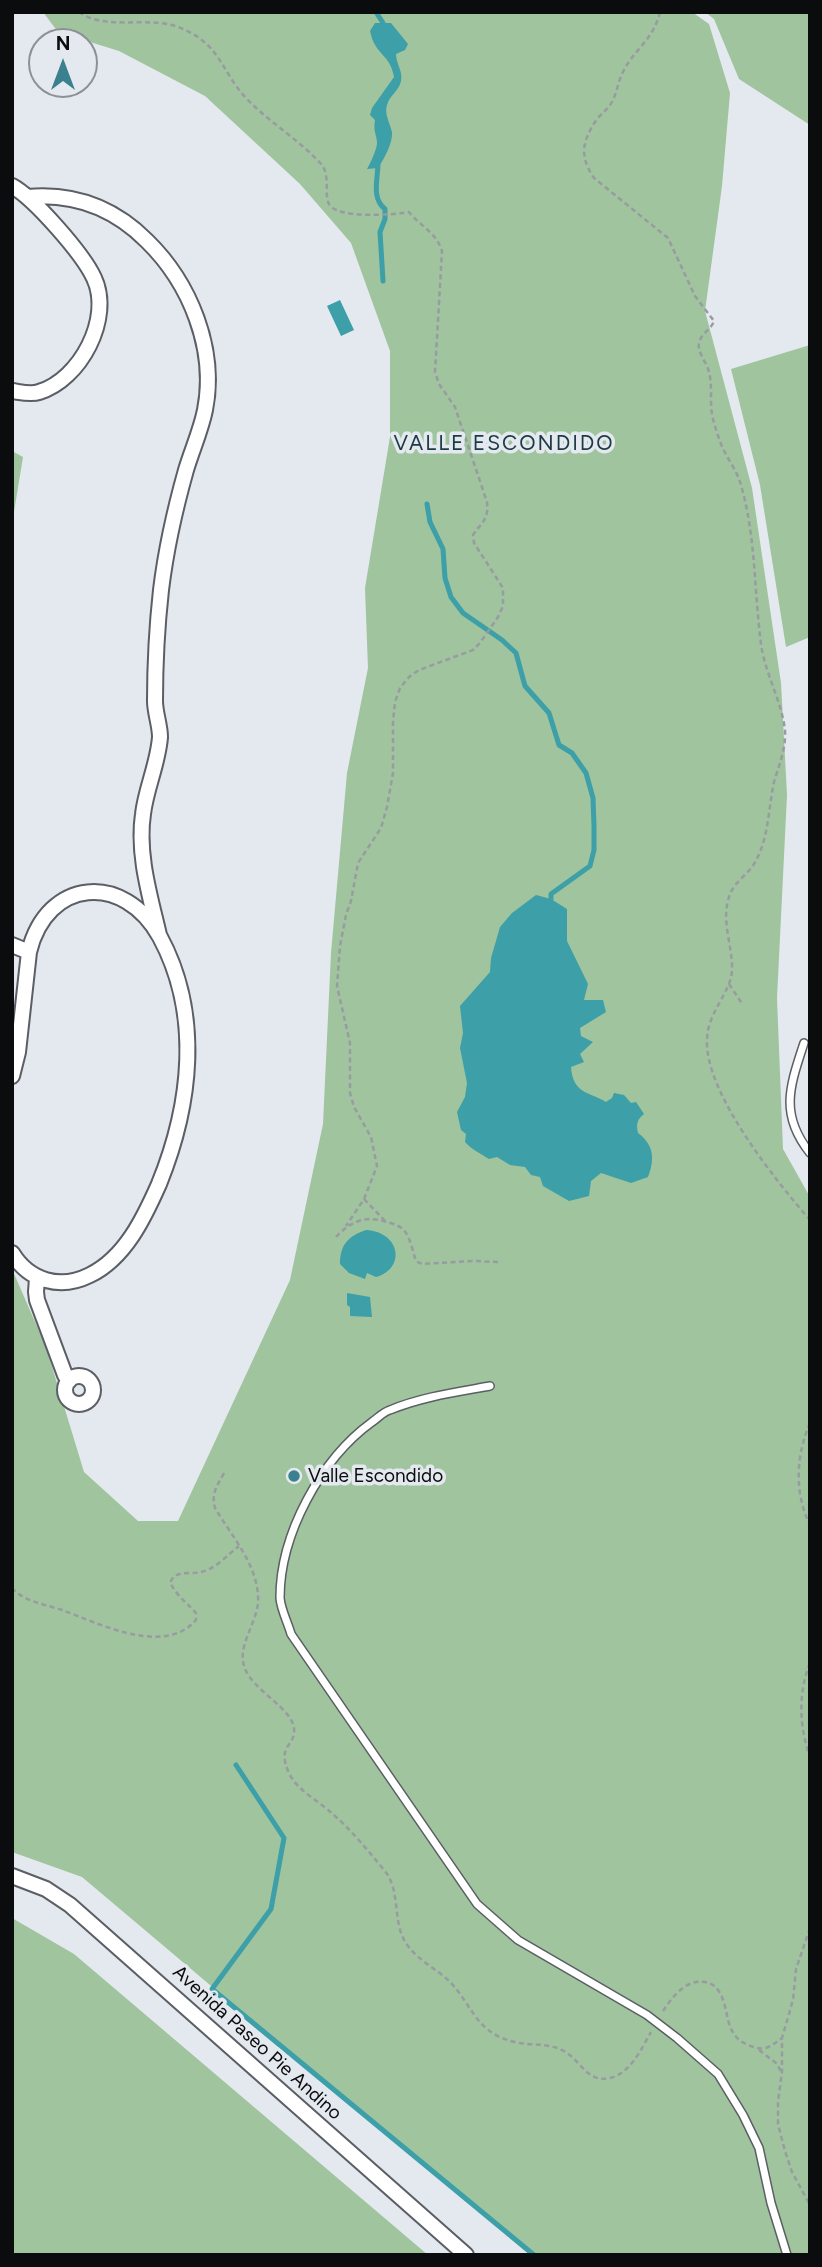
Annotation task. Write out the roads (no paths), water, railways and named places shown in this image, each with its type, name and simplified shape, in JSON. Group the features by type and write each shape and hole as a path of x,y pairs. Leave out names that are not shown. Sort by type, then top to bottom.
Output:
{"street":[{"path":"12,186 28,197 72,246 94,278 98,303 95,330 74,369 36,394 12,391"},
{"path":"12,1253 21,1265 37,1278 50,1282 74,1281 97,1272 108,1264 135,1230 163,1174 177,1130 186,1085 188,1039 178,985 159,935 149,892 143,859 142,816 157,760 160,733 155,705 155,666 162,588 176,510 205,410 207,388 204,345 192,304 171,267 142,236 114,215 87,202 58,196 28,197"},
{"path":"12,1076 18,1052 32,938 41,920 54,906 71,895 102,892 128,902 159,935"},
{"path":"128,902 142,900 149,892"},
{"path":"12,945 29,952"},
{"path":"37,1278 37,1300 69,1381"},
{"name":"Avenida Paseo Pie Andino","path":"12,1876 46,1889 71,1905 466,2255"}],"lane":[{"path":"804,1043 789,1090 790,1116 798,1138 810,1153"},
{"path":"490,1386 427,1398 388,1410 355,1434 325,1469 299,1516 283,1563 280,1601 291,1634 477,1904 518,1940 647,2015 718,2074 759,2148 771,2203 787,2255"}],"water":[{"path":"375,23 391,23 408,44 405,50 396,54 400,85 386,108 392,132 390,146 378,168 367,169 377,143 375,120 370,115 372,108 394,77 389,63 372,39 370,31"},
{"path":"340,300 354,330 341,336 327,306"},
{"path":"536,895 551,899 567,909 567,941 588,984 584,1000 603,1000 606,1012 580,1028 581,1036 593,1042 580,1054 584,1062 571,1067 572,1076 578,1087 606,1102 614,1093 624,1095 631,1103 636,1102 644,1114 638,1122 638,1133 647,1142 652,1153 648,1177 631,1183 601,1173 591,1181 589,1196 569,1201 543,1186 540,1177 531,1175 525,1167 510,1165 497,1157 489,1159 470,1147 465,1142 466,1134 461,1130 457,1112 465,1097 467,1083 460,1048 463,1033 460,1006 490,972 500,927 512,913"},
{"path":"366,1230 387,1237 395,1251 395,1259 386,1273 376,1277 367,1273 365,1279 349,1273 340,1264 346,1242"},
{"path":"347,1293 370,1297 372,1317 350,1316"}],"waterway":[{"path":"376,12 383,23"},
{"path":"378,163 377,194 385,209 385,219 380,232 383,281"},
{"path":"427,504 430,522 443,549 445,578 451,597 463,613 516,653 525,686 549,713 559,745 572,753 586,773 593,798 594,850 590,866 551,894 551,899"},
{"path":"236,1765 284,1838 271,1909 212,1989 534,2255"}],"place":[{"name":"Valle Escondido","path":"294,1476"}],"district":[{"name":"VALLE ESCONDIDO","path":"504,444"}]}
